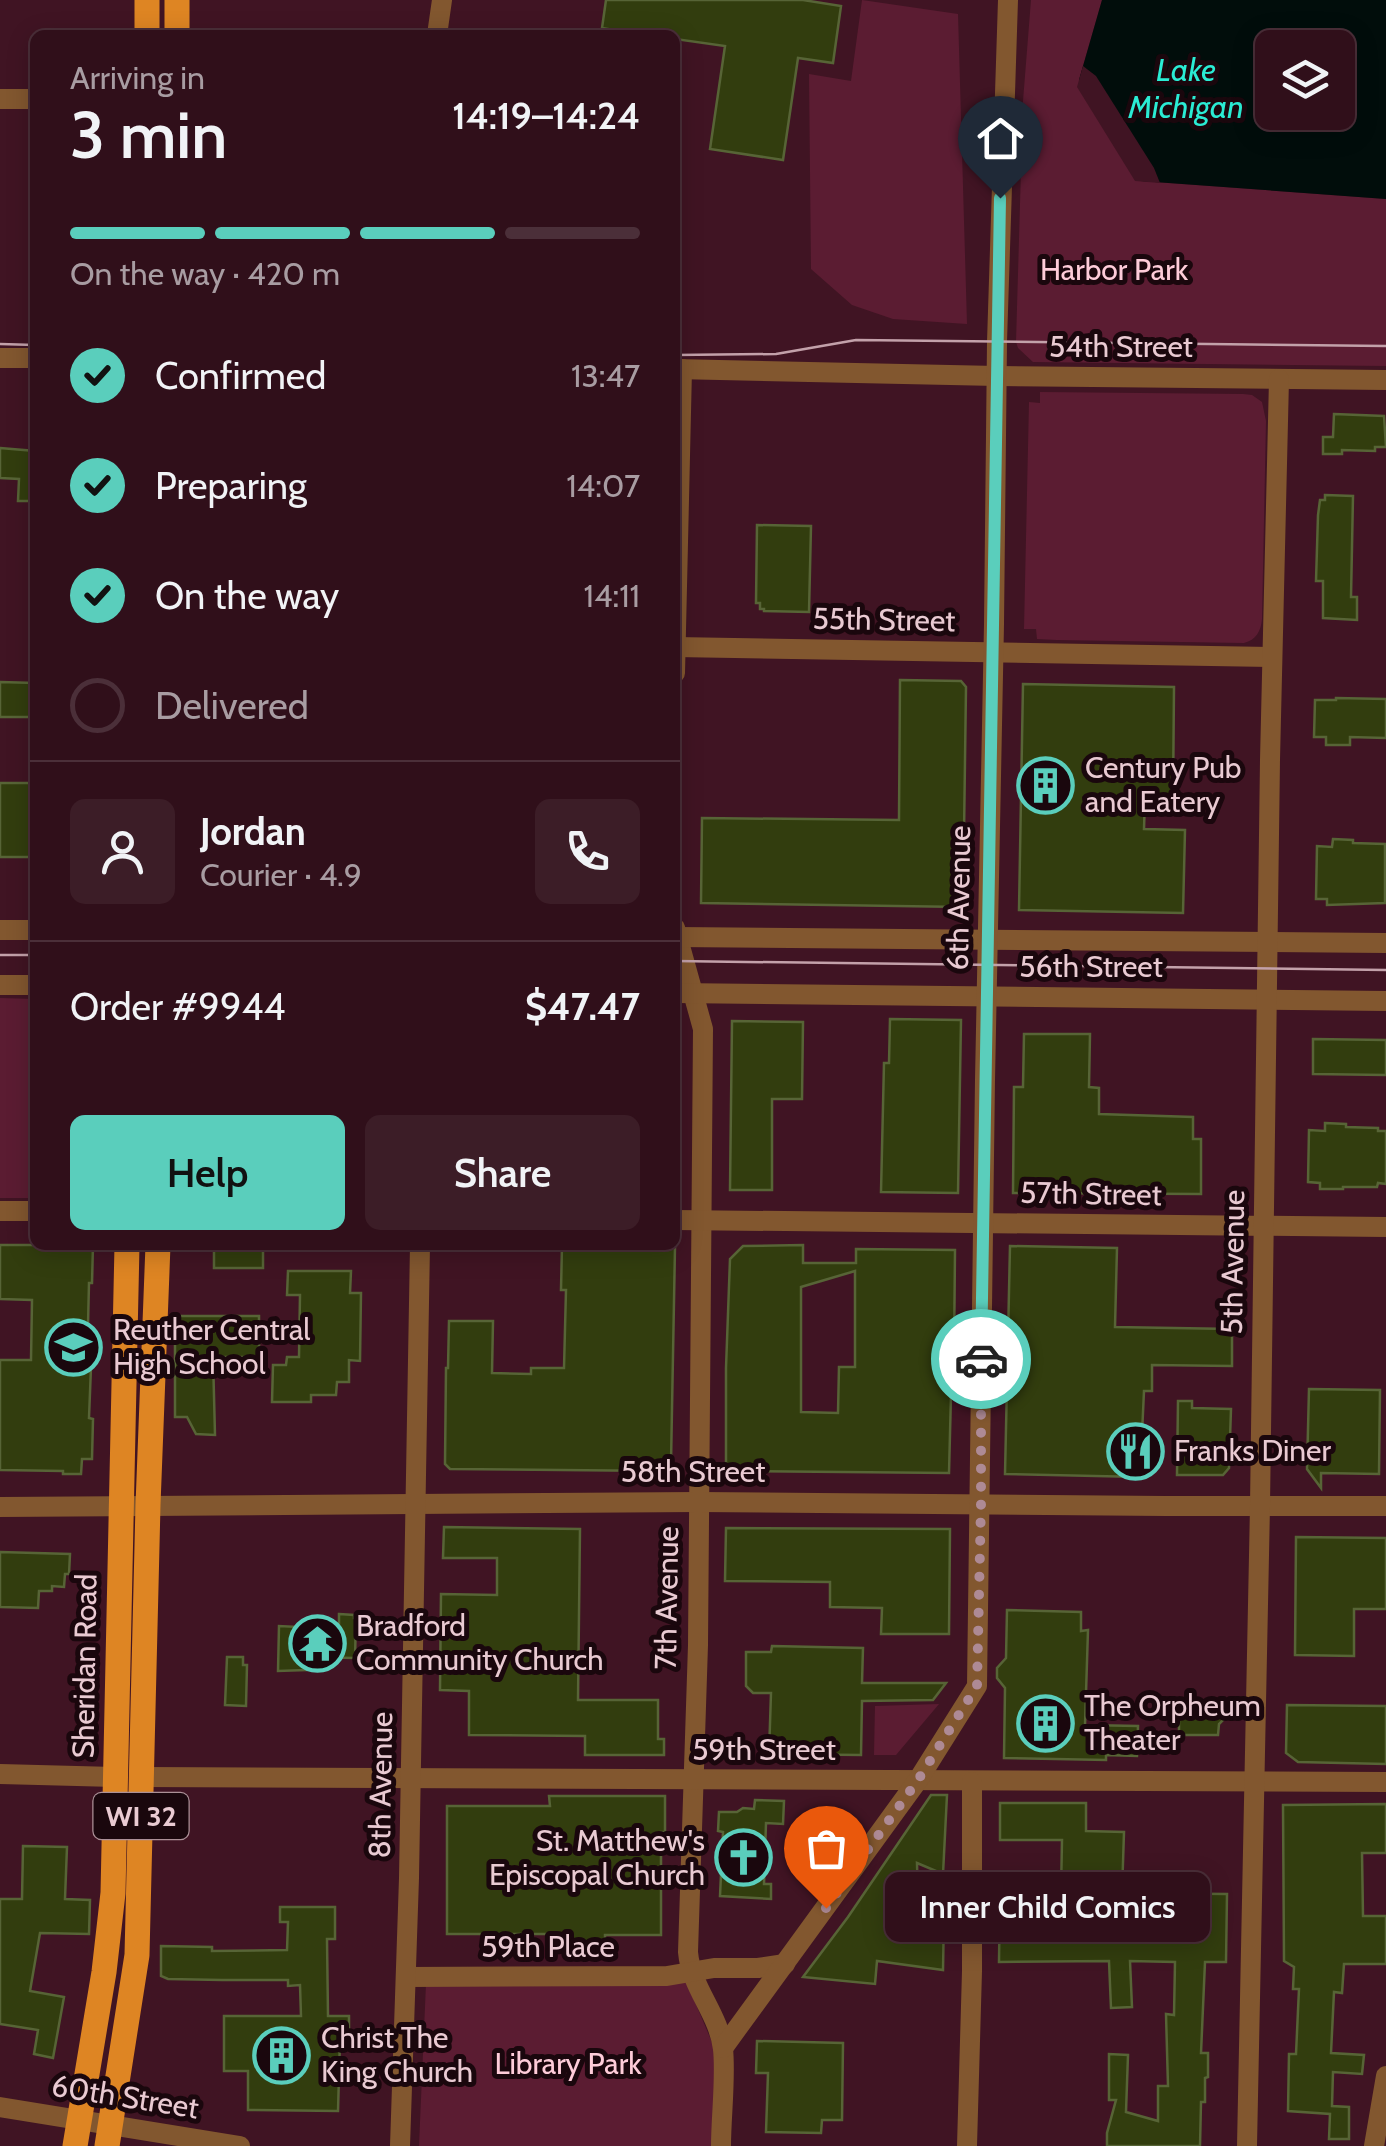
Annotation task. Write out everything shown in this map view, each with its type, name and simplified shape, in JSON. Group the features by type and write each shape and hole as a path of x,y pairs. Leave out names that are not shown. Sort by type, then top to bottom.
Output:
{"main road":[{"path":"146,30 147,0"},
{"path":"177,0 177,30"},
{"name":"Sheridan Road","path":"75,2146 110,1927 127,1250"},
{"name":"Sheridan Road","path":"109,2136 137,1955 158,1250"}],"street":[{"path":"438,30 442,0"},
{"name":"6th Avenue","path":"723,2048 918,1780 977,1686 998,252 1008,0"},
{"path":"0,99 30,100"},
{"path":"0,358 30,358"},
{"name":"54th Street","path":"680,369 1386,380"},
{"name":"5th Avenue","path":"1247,2146 1279,379"},
{"name":"55th Street","path":"680,647 1272,657"},
{"path":"0,930 30,930"},
{"name":"56th Street","path":"680,934 1386,944"},
{"name":"7th Avenue","path":"680,964 684,993 704,1029 698,1645 688,1929 690,1973 710,2010 723,2048 721,2146"},
{"path":"0,985 30,985"},
{"name":"56th Street","path":"684,993 1386,1000"},
{"path":"0,1211 30,1211"},
{"name":"57th Street","path":"680,1220 1386,1227"},
{"name":"8th Avenue","path":"400,2146 407,1978 420,1250"},
{"name":"58th Street","path":"0,1507 698,1502 1386,1506"},
{"path":"0,1774 115,1776"},
{"name":"59th Street","path":"142,1777 1386,1782"},
{"path":"968,2146 972,1782"},
{"name":"59th Place","path":"407,1978 644,1976 785,1964"},
{"path":"1374,2146 1386,2076"},
{"name":"60th Street","path":"0,2107 80,2120 109,2136 240,2146"}],"green space":[{"path":"862,0 958,14 967,324 893,319 852,305 811,269 809,74 851,81"},
{"name":"Harbor Park","path":"1031,0 1102,0 1079,80 1141,181 1386,199 1386,366 1033,362 1018,348 1023,101"},
{"path":"1040,392 1243,394 1262,402 1266,421 1262,619 1255,637 1244,643 1057,640 1037,639 1036,629 1024,629 1029,402 1040,403"},
{"path":"0,998 30,999 30,1198 0,1198"},
{"path":"939,1704 896,1755 874,1755 875,1706"},
{"name":"Library Park","path":"686,1981 717,2054 716,2146 419,2146 426,1984"}],"water":[{"name":"Lake Michigan","path":"1102,0 1386,0 1386,199 1141,181 1079,80"}],"pier":[{"path":"1083,66 1096,76 1160,183 1135,181 1077,87"}],"building":[{"path":"606,0 803,0 841,6 833,63 798,58 783,160 710,149 725,46 680,40 680,30 602,28"},
{"path":"1334,414 1384,416 1386,447 1323,454 1323,437 1333,437"},
{"path":"0,448 30,451 30,501 18,501 19,479 0,478"},
{"path":"1325,495 1353,496 1351,597 1357,597 1357,620 1323,618 1323,581 1316,581 1318,515 1320,500 1325,500"},
{"path":"757,525 811,526 809,612 764,611 756,603"},
{"path":"900,680 961,681 966,687 963,907 701,903 702,818 899,820"},
{"path":"0,682 30,683 30,717 0,717"},
{"path":"1023,684 1174,687 1173,798 1145,798 1144,829 1185,830 1183,913 1019,910"},
{"path":"1386,699 1386,738 1350,737 1350,745 1326,745 1326,737 1314,737 1315,700"},
{"path":"0,783 30,783 30,857 0,857"},
{"path":"1333,839 1385,844 1385,903 1327,905 1327,899 1316,899 1317,846 1332,847"},
{"path":"890,1019 961,1020 958,1193 881,1192 884,1063 889,1063"},
{"path":"732,1021 803,1022 802,1099 772,1099 772,1190 730,1190"},
{"path":"1024,1034 1090,1034 1089,1087 1099,1088 1099,1114 1193,1117 1193,1139 1201,1139 1201,1194 1013,1193 1014,1087 1023,1087"},
{"path":"1313,1039 1386,1040 1386,1075 1313,1074"},
{"path":"1325,1123 1386,1131 1386,1184 1320,1189 1320,1183 1308,1182 1309,1130 1325,1131"},
{"path":"0,1245 30,1245 30,1250 93,1250 87,1367 91,1367 92,1459 82,1459 81,1474 0,1470 0,1360 31,1360 32,1300 0,1299"},
{"path":"803,1245 803,1263 856,1263 856,1249 955,1250 949,1473 726,1471 730,1259 743,1246","holes":["855,1271 855,1367 839,1367 838,1413 801,1412 801,1287"]},
{"path":"1010,1246 1117,1248 1115,1327 1232,1329 1232,1366 1152,1365 1152,1391 1144,1391 1140,1477 1005,1474"},
{"path":"214,1250 263,1250 263,1268 214,1268"},
{"path":"562,1250 675,1250 671,1463 663,1471 450,1469 445,1464 449,1321 493,1321 492,1373 531,1374 531,1368 564,1368 566,1290 561,1290"},
{"path":"288,1271 351,1271 350,1293 361,1293 360,1361 349,1360 349,1382 337,1382 336,1395 311,1395 311,1402 272,1402 273,1365 286,1365 287,1357 299,1357 300,1295 287,1295"},
{"path":"175,1316 259,1316 259,1357 213,1357 215,1435 196,1434 187,1417 175,1417"},
{"path":"1309,1389 1380,1390 1379,1474 1321,1473 1321,1488 1307,1469"},
{"path":"1178,1401 1192,1401 1192,1408 1231,1409 1229,1468 1223,1475 1177,1475"},
{"path":"444,1527 580,1529 578,1700 658,1700 658,1739 664,1739 664,1755 585,1755 585,1736 469,1735 469,1691 440,1690 441,1594 497,1595 497,1558 443,1558"},
{"path":"726,1528 950,1529 949,1634 881,1634 882,1608 830,1607 830,1582 725,1581"},
{"path":"1296,1537 1386,1538 1386,1609 1354,1609 1354,1656 1295,1655"},
{"path":"0,1552 70,1554 64,1587 39,1591 38,1608 0,1607"},
{"path":"1007,1610 1081,1612 1081,1631 1088,1630 1085,1725 1138,1726 1137,1756 1106,1755 1106,1760 1004,1758 1005,1688 997,1678 997,1668 1006,1658"},
{"name":"Bradford Community Church","path":"339,1614 356,1618 355,1658 306,1657 306,1670 278,1671 279,1626 339,1629"},
{"path":"772,1646 863,1648 862,1683 946,1683 933,1700 862,1701 861,1755 769,1754 771,1693 753,1693 746,1686 746,1652 771,1652"},
{"path":"227,1657 243,1657 243,1665 247,1665 246,1706 225,1705"},
{"path":"1287,1705 1386,1706 1386,1764 1298,1762 1286,1753"},
{"path":"1179,1712 1230,1713 1219,1724 1218,1735 1179,1735"},
{"path":"931,1795 947,1795 943,1874 917,1863 918,1903 944,1913 943,1970 877,1961 875,1984 803,1977 848,1917"},
{"path":"549,1796 665,1796 661,1935 605,1935 605,1945 583,1945 549,1942 549,1934 447,1934 447,1806 550,1806"},
{"name":"St. Matthew's Episcopal Church","path":"755,1800 784,1801 783,1824 766,1823 764,1884 771,1884 771,1899 720,1896 723,1832 718,1831 719,1812 754,1809"},
{"path":"1000,1803 1086,1803 1086,1831 1124,1832 1122,1893 1227,1894 1226,1962 1205,1962 1201,2053 1208,2053 1208,2077 1205,2102 1201,2102 1200,2146 1107,2146 1116,2100 1109,2100 1109,2054 1128,2055 1126,2112 1158,2121 1158,2086 1168,2086 1166,2014 1174,2015 1175,1962 1130,1961 1132,2007 1111,2008 1109,1961 999,1962 1000,1892 1061,1892 1062,1840 1000,1840"},
{"path":"1386,1804 1386,1853 1362,1853 1363,1916 1386,1916 1386,1964 1344,1964 1342,1993 1334,1992 1331,2053 1364,2055 1362,2074 1333,2072 1332,2106 1349,2107 1349,2139 1329,2139 1330,2114 1288,2111 1289,2054 1296,2054 1299,1989 1293,1989 1294,1967 1284,1961 1283,1805"},
{"path":"23,1846 67,1847 65,1899 90,1900 89,1934 40,1933 30,1991 64,1997 53,2058 34,2054 38,2030 0,2024 0,1899 22,1899"},
{"path":"280,1907 335,1907 335,1939 327,1939 328,2016 349,2016 349,2040 340,2040 338,2111 248,2110 248,2071 224,2071 224,2016 301,2016 300,1985 288,1986 288,1980 161,1976 161,1946 212,1947 212,1951 287,1950 288,1922 280,1922"},
{"path":"757,2041 843,2043 842,2120 822,2120 821,2133 766,2132 768,2073 756,2073"}],"tram line":[{"path":"680,355 776,354 856,340 1386,346"},
{"path":"0,344 30,345"},
{"path":"0,955 30,955"},
{"path":"680,961 1386,970"}],"way so far":[{"path":"826,1908 918,1780 977,1686 981,1359"}],"place":[{"name":"Century Pub and Eatery","path":"1046,785"},
{"name":"Reuther Central High School","path":"74,1347"},
{"name":"Franks Diner","path":"1135,1451"},
{"name":"Bradford Community Church","path":"317,1643"},
{"name":"The Orpheum Theater","path":"1045,1723"},
{"name":"St. Matthew's Episcopal Church","path":"744,1858"},
{"name":"Inner Child Comics","path":"826,1908"},
{"name":"Christ The King Church","path":"282,2055"}],"route":[{"path":"981,1359 1000,198"}]}
